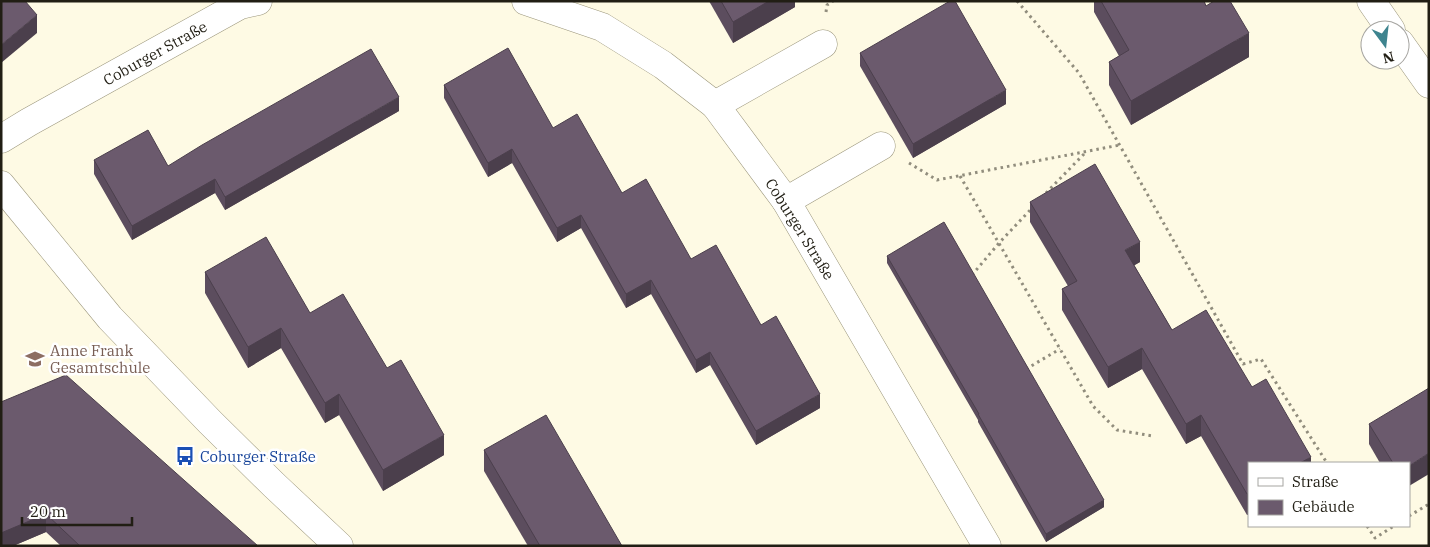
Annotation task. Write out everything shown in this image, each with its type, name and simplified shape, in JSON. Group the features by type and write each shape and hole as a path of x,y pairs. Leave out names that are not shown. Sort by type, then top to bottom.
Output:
{"street":[{"name":"Coburger Straße","path":"1,139 240,6 258,1"},
{"name":"Coburger Straße","path":"526,1 602,27 663,65 715,105 786,201 987,546"},
{"path":"1371,1 1384,20"},
{"path":"715,105 823,44"},
{"path":"1410,57 1429,84"},
{"path":"786,201 881,146"},
{"path":"1,184 110,318 210,422 339,546"}],"path":[{"path":"1017,1 1079,73 1243,364 1261,359 1326,462"},
{"path":"881,146 937,180 1120,146"},
{"path":"1045,194 1085,152"},
{"path":"960,176 1093,406 1117,430 1153,436"},
{"path":"970,276 1039,201"},
{"path":"1022,371 1060,349"},
{"path":"1410,515 1429,504"},
{"path":"1368,527 1375,538 1392,527"}],"building":[{"path":"1,1 25,1 37,15 1,45"},
{"path":"721,1 769,1 733,22"},
{"path":"950,1 955,1 1006,90 913,144 860,53"},
{"path":"1101,1 1204,1 1206,6 1214,1 1230,1 1249,33 1131,101 1109,62 1129,50"},
{"path":"508,48 553,128 577,114 622,193 646,179 691,259 716,245 761,325 776,316 820,394 756,431 710,352 696,360 651,280 626,294 581,215 557,228 512,149 488,163 444,85"},
{"path":"371,49 399,97 225,197 215,179 132,226 94,160 148,130 168,166"},
{"path":"1095,164 1140,242 1125,250 1172,330 1206,310 1252,387 1266,379 1311,457 1302,462 1248,462 1247,494 1201,415 1186,424 1142,348 1108,367 1062,289 1077,281 1030,202"},
{"path":"944,222 1104,500 1046,534 887,256"},
{"path":"266,237 310,313 343,294 387,368 401,360 444,435 383,470 339,394 325,403 281,328 248,347 205,272"},
{"name":"Anne Frank Gesamtschule","path":"66,375 258,546 80,546 46,514 1,533 1,402"},
{"path":"1429,388 1429,453 1410,465 1410,462 1392,462 1369,424"},
{"path":"546,415 622,546 540,546 484,450"}],"place":[{"name":"Anne Frank Gesamtschule","path":"35,359"},
{"name":"Coburger Straße","path":"185,456"}]}
